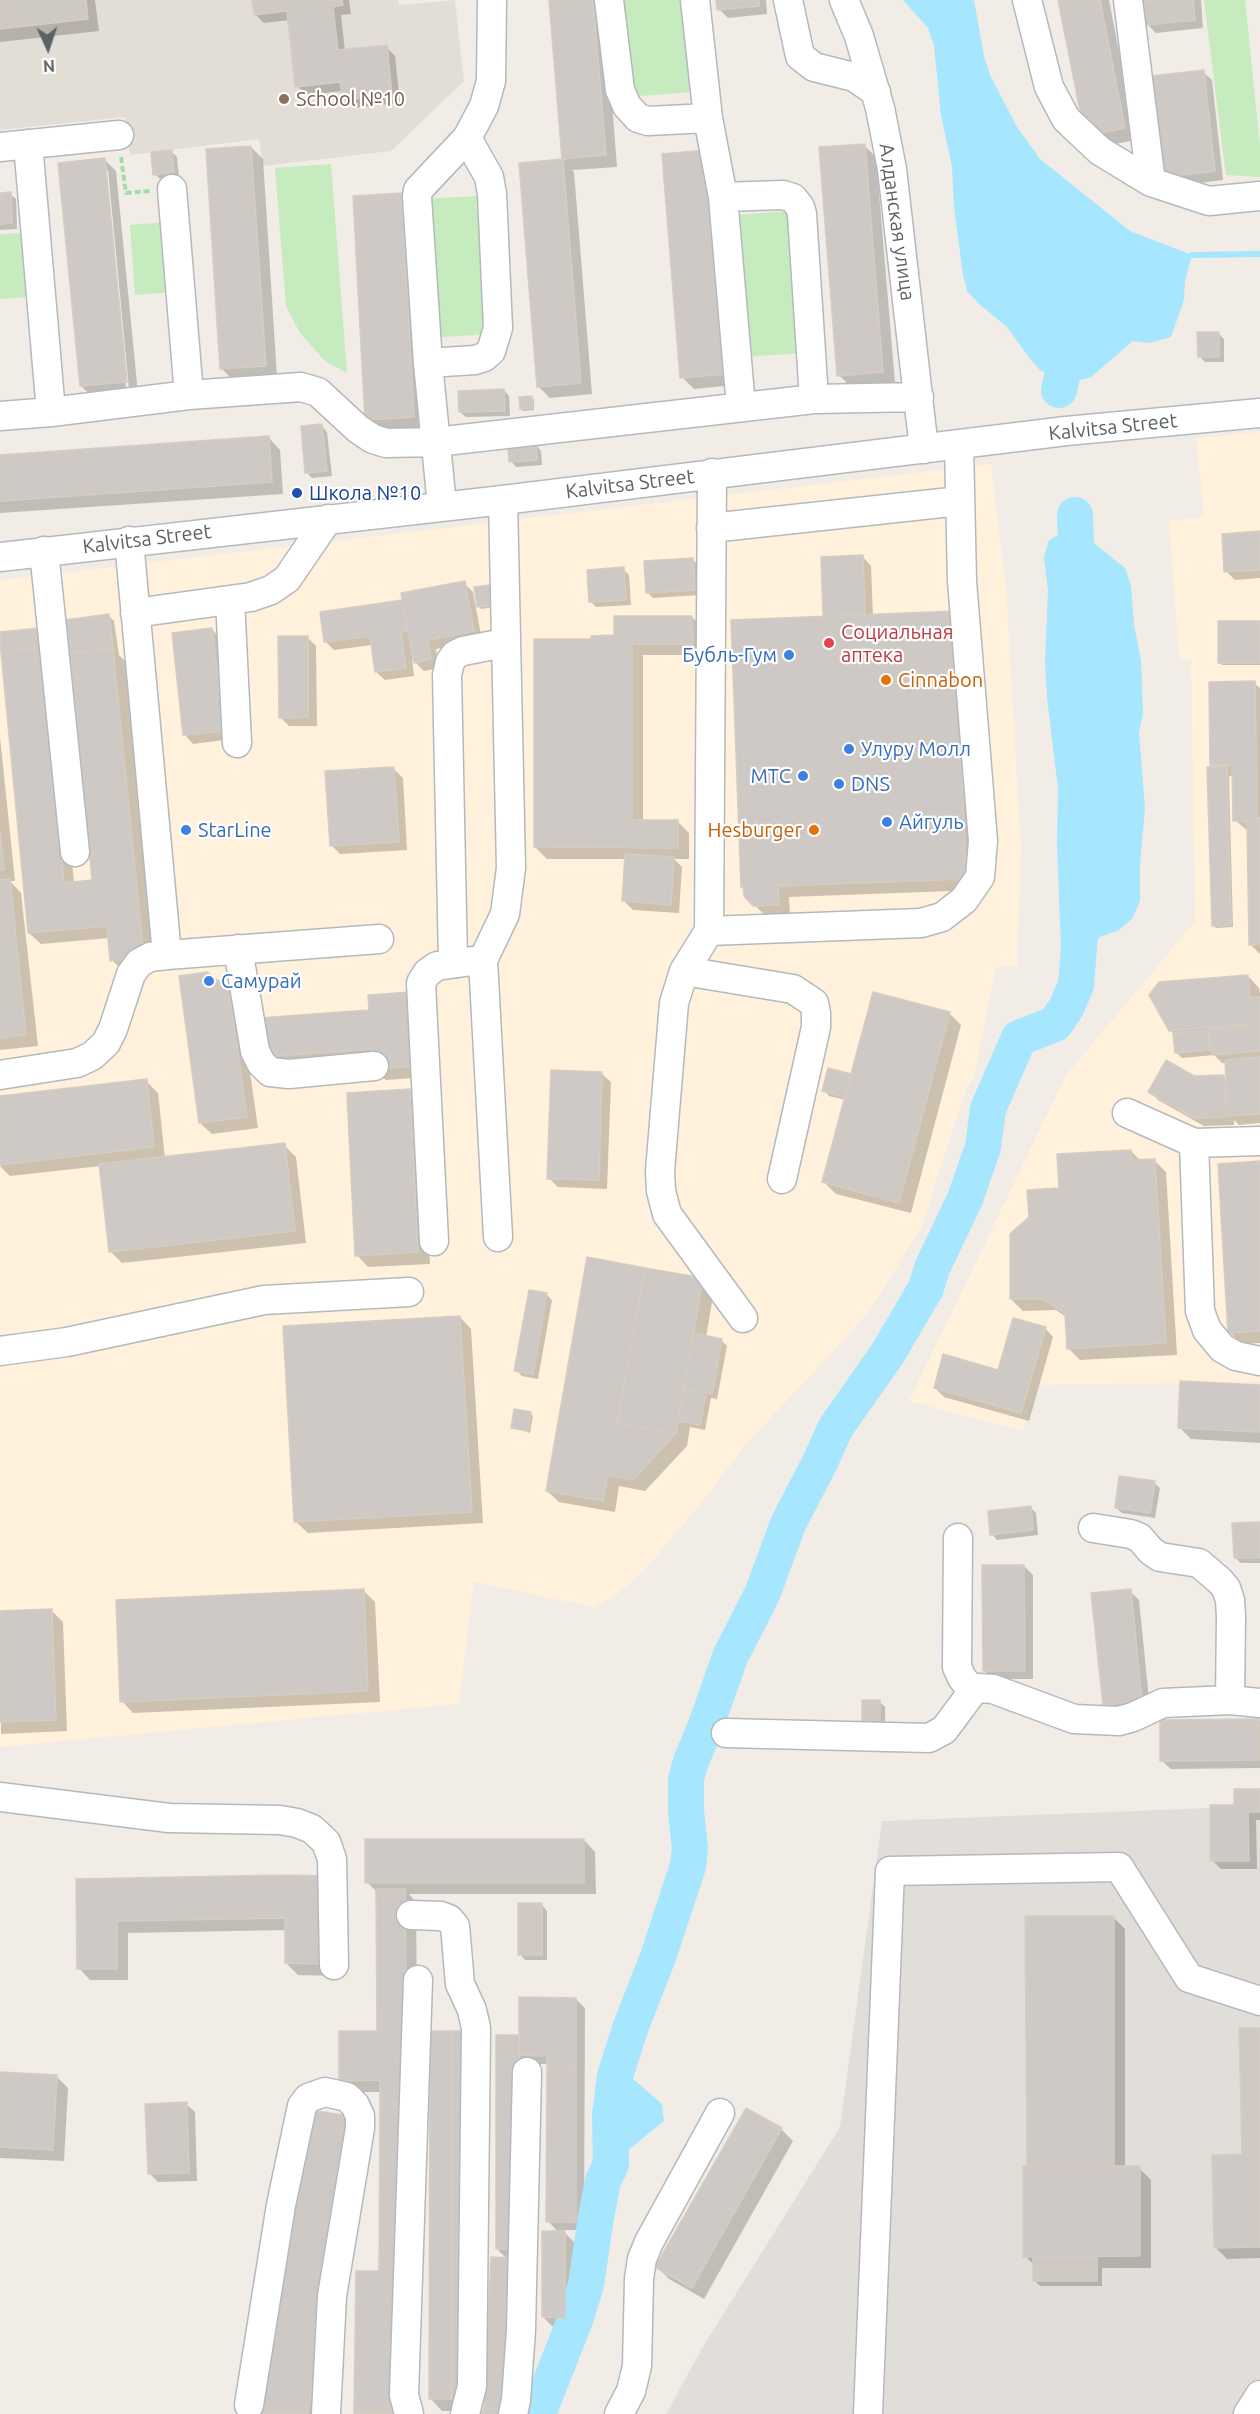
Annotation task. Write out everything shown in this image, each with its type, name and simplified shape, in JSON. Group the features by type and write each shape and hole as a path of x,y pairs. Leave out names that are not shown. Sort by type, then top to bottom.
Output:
{"street":[{"path":"442,506 417,197 418,190 467,138 484,106 491,81 492,0"},
{"path":"609,0 620,90 627,106 638,118 648,121 708,118"},
{"path":"695,0 708,118 723,198 741,407"},
{"path":"788,0 800,56 814,67 854,77 876,92"},
{"name":"Алданская улица","path":"844,0 859,36 876,92 892,169 924,449"},
{"path":"1027,0 1049,87 1066,119 1100,151 1151,182 1209,201 1260,196"},
{"path":"1128,0 1151,182"},
{"path":"0,147 119,135"},
{"path":"429,363 475,360 484,357 491,351 498,328 492,194 489,177 467,138"},
{"path":"28,144 51,412"},
{"path":"172,189 189,395"},
{"path":"723,198 783,195 793,198 800,207 814,399"},
{"path":"0,416 189,395 301,387 318,392 358,429 373,439 386,443 436,442 814,399 919,397"},
{"name":"Kalvitsa Street","path":"0,556 503,500 1066,431 1260,413"},
{"path":"709,931 921,923 942,917 964,900 980,877 983,841 962,581 959,445"},
{"path":"712,473 709,931 684,971 674,1003 660,1172 661,1191 667,1214 743,1318"},
{"path":"498,1237 483,960 505,914 511,868 504,643 503,500"},
{"path":"711,528 960,501"},
{"path":"135,612 251,597 271,590 286,579 328,519"},
{"path":"129,541 167,955"},
{"path":"44,551 75,852"},
{"path":"230,600 237,743"},
{"path":"453,962 447,675 450,662 455,655 463,651 504,643"},
{"path":"0,1076 77,1063 92,1056 106,1043 113,1029 131,975 139,963 150,957 379,939"},
{"path":"238,950 255,1051 261,1063 270,1071 289,1074 374,1066"},
{"path":"434,1241 421,983 427,973 436,966 453,962 483,960"},
{"path":"684,971 793,989 814,1003 816,1027 783,1179"},
{"path":"1127,1113 1194,1143 1260,1140"},
{"path":"1194,1143 1200,1311 1207,1330 1221,1348 1236,1356 1260,1361"},
{"path":"0,1351 67,1342 264,1300 409,1292"},
{"path":"1093,1528 1131,1534 1140,1538 1151,1551 1160,1557 1199,1563 1226,1588 1230,1600 1231,1617 1230,1700"},
{"path":"958,1538 957,1667 962,1678 973,1691"},
{"path":"726,1733 929,1738 944,1730 973,1691 986,1688 1074,1719 1119,1721 1163,1703 1230,1700 1260,1703"},
{"path":"0,1797 169,1818 280,1820 312,1829 326,1842 332,1859 334,1965"},
{"path":"868,2414 890,1871 1119,1867 1189,1978 1260,2001"},
{"path":"411,1915 441,1916 448,1919 454,1926 460,1984 472,2010 476,2028 472,2386 465,2414"},
{"path":"410,2414 404,2395 418,1980"},
{"path":"513,2414 521,2330 526,2072"},
{"path":"249,2405 281,2205 303,2106 309,2098 325,2092 347,2097 355,2105 360,2116 360,2128 332,2296 326,2414"},
{"path":"619,2414 631,2391 637,2366 639,2279 642,2259 649,2241 720,2113"},
{"path":"1248,2414 1260,2395"}],"path":[{"path":"119,135 126,193 172,189"}],"shaded area":[{"name":"School №10","path":"0,0 398,0 399,5 455,0 464,81 391,151 263,166 259,139 130,155 125,117 0,130"},
{"path":"1260,432 1260,1382 1039,1385 1022,1431 909,1401 1066,1075 1195,921 1191,659 1179,660 1169,521 1204,517 1196,438"},
{"path":"991,464 1006,586 1021,848 1017,966 996,967 974,1076 966,1090 921,1228 868,1314 749,1441 644,1571 614,1597 593,1607 474,1582 459,1704 0,1747 0,580"},
{"path":"1260,1806 1260,2414 666,2414 704,2345 840,2127 882,1821"}],"green space":[{"path":"620,0 688,0 694,92 626,97"},
{"path":"1204,0 1245,0 1260,146 1260,177 1226,175"},
{"path":"331,164 347,373 325,361 300,333 286,306 275,168"},
{"path":"479,196 487,334 430,338 421,199"},
{"path":"791,211 801,353 745,357 735,215"},
{"path":"167,222 173,292 135,295 130,225"},
{"path":"25,233 30,297 0,299 0,234"}],"water":[{"path":"903,0 974,0 984,56 990,75 1017,127 1040,159 1130,231 1192,255 1185,281 1184,300 1171,337 1150,343 1133,341 1091,377 1074,382 1041,371 1007,327 967,291 954,207 952,167 941,115 934,46 928,28"},
{"path":"1083,522 1095,544 1125,568 1131,586 1134,625 1141,660 1143,713 1139,733 1145,807 1140,864 1140,901 1132,919 1119,930 1100,937 1087,951 1076,985 1062,976 1057,845 1058,789 1047,698 1045,662 1048,591 1044,557 1049,540"},
{"path":"611,2060 662,2104 664,2121 611,2164 596,2113"}],"building":[{"path":"0,0 86,0 88,19 0,29"},
{"path":"252,0 342,0 343,5 333,7 338,50 387,45 392,95 343,100 340,82 295,87 287,11 254,15"},
{"path":"549,0 593,0 606,155 562,159"},
{"path":"716,0 759,0 759,6 717,10"},
{"path":"1058,0 1100,0 1125,128 1085,136"},
{"path":"1143,0 1193,0 1195,20 1146,25"},
{"path":"1204,70 1215,171 1164,177 1152,76"},
{"path":"865,144 883,372 837,376 819,147"},
{"path":"251,146 266,366 220,369 206,149"},
{"path":"172,150 174,172 153,175 151,152"},
{"path":"706,150 725,374 680,378 662,154"},
{"path":"105,158 127,382 80,386 58,163"},
{"path":"563,159 581,383 537,387 519,163"},
{"path":"11,192 12,223 0,224 0,193"},
{"path":"402,193 414,417 365,420 353,196"},
{"path":"1197,332 1219,332 1219,357 1198,357"},
{"path":"504,389 505,411 459,412 458,391"},
{"path":"532,396 533,408 520,409 519,397"},
{"path":"322,424 327,471 305,473 301,426"},
{"path":"269,436 272,482 0,501 0,455"},
{"path":"536,444 537,460 509,462 508,445"},
{"path":"1260,531 1260,570 1224,572 1222,534"},
{"path":"863,555 865,615 823,616 821,557"},
{"path":"693,558 695,590 646,593 644,561"},
{"path":"624,567 626,600 589,602 587,570"},
{"path":"465,581 474,631 428,640 431,659 414,663 401,593"},
{"path":"490,585 493,605 477,607 474,587"},
{"path":"402,600 408,631 401,632 406,668 375,672 370,636 324,642 320,612"},
{"name":"Улуру Молл","path":"956,611 966,879 778,886 779,905 753,906 744,896 743,887 741,887 731,620"},
{"path":"109,614 113,648 70,653 65,620"},
{"path":"614,616 692,616 693,644 632,644 632,820 678,820 678,848 534,847 534,639 591,639 591,636 614,635"},
{"path":"1218,621 1260,621 1260,663 1218,663"},
{"path":"39,628 41,648 1,652 0,632"},
{"path":"212,628 224,731 183,735 172,633"},
{"path":"278,636 308,636 308,717 279,718"},
{"path":"41,648 64,883 92,880 70,653 113,648 144,957 110,961 107,926 28,933 1,652"},
{"path":"1255,681 1257,818 1260,818 1260,944 1249,945 1247,821 1233,821 1232,765 1210,765 1209,682"},
{"path":"1227,766 1231,925 1212,926 1207,767"},
{"path":"394,767 399,842 330,846 325,771"},
{"path":"0,832 4,870 0,870"},
{"path":"625,854 674,857 671,905 622,901"},
{"path":"10,879 26,1035 0,1038 0,880"},
{"path":"207,972 229,989 247,1117 199,1123 179,976"},
{"path":"1248,975 1250,998 1260,997 1260,1023 1169,1031 1149,995 1159,982"},
{"path":"411,992 417,1066 373,1069 371,1049 262,1057 259,1018 369,1010 368,995"},
{"path":"873,992 950,1012 899,1203 822,1182"},
{"path":"1260,1025 1260,1051 1212,1055 1209,1029"},
{"path":"1208,1030 1210,1050 1175,1053 1173,1033"},
{"path":"1260,1057 1260,1114 1228,1116 1225,1060"},
{"path":"1166,1060 1194,1076 1224,1075 1226,1117 1194,1118 1148,1092"},
{"path":"828,1068 851,1074 845,1097 822,1091"},
{"path":"551,1070 602,1072 599,1180 547,1179"},
{"path":"147,1079 154,1147 0,1165 0,1096"},
{"path":"410,1089 418,1252 355,1256 347,1093"},
{"path":"285,1143 295,1231 109,1252 99,1164"},
{"path":"1131,1150 1132,1160 1155,1159 1166,1343 1067,1349 1065,1314 1043,1299 1010,1299 1010,1234 1029,1217 1027,1190 1059,1188 1057,1154"},
{"path":"1260,1161 1260,1331 1228,1333 1218,1164"},
{"path":"587,1257 645,1268 617,1423 676,1433 633,1480 608,1475 603,1501 546,1491"},
{"path":"645,1268 703,1278 676,1433 617,1423"},
{"path":"529,1290 547,1293 533,1374 514,1371"},
{"path":"460,1316 472,1512 294,1522 283,1326"},
{"path":"1013,1318 1046,1327 1021,1413 934,1388 943,1354 998,1370"},
{"path":"693,1333 722,1339 712,1394 684,1389"},
{"path":"1180,1381 1260,1385 1260,1432 1178,1428"},
{"path":"684,1389 706,1393 700,1425 678,1421"},
{"path":"514,1409 531,1412 528,1431 511,1428"},
{"path":"1119,1476 1155,1481 1150,1513 1115,1508"},
{"path":"1031,1506 1033,1530 990,1535 988,1511"},
{"path":"1260,1522 1260,1558 1234,1558 1232,1523"},
{"path":"982,1565 1024,1565 1025,1671 983,1671"},
{"path":"364,1589 368,1691 120,1702 116,1600"},
{"path":"1131,1589 1142,1701 1103,1705 1091,1593"},
{"path":"52,1609 56,1720 0,1722 0,1611"},
{"path":"862,1700 880,1700 880,1729 862,1729"},
{"path":"1259,1719 1259,1760 1160,1761 1160,1720"},
{"path":"1234,1789 1260,1789 1260,1812 1248,1812 1249,1861 1210,1861 1210,1805 1234,1805"},
{"path":"365,1839 584,1839 584,1883 365,1883"},
{"path":"325,1876 324,1964 285,1963 285,1918 117,1921 117,1969 77,1969 76,1879"},
{"path":"376,1889 405,1889 407,2104 380,2104 380,2080 339,2081 339,2031 377,2031"},
{"path":"518,1903 542,1903 542,1955 518,1955"},
{"path":"1025,1916 1114,1916 1114,2166 1027,2166"},
{"path":"519,1997 576,1998 576,2070 547,2070 547,2056 519,2055"},
{"path":"1239,2028 1260,2028 1260,2247 1214,2248 1212,2155 1242,2154"},
{"path":"430,2031 452,2031 451,2399 429,2399"},
{"path":"452,2031 472,2031 467,2399 451,2399"},
{"path":"496,2035 519,2035 518,2249 496,2249"},
{"path":"547,2070 576,2070 576,2222 546,2222"},
{"path":"0,2072 57,2075 53,2150 0,2147"},
{"path":"187,2102 189,2173 148,2174 145,2104"},
{"path":"380,2104 407,2104 403,2413 354,2412 356,2271 379,2271"},
{"path":"746,2108 782,2128 692,2288 655,2267"},
{"path":"309,2110 356,2117 308,2414 260,2414"},
{"path":"1023,2166 1140,2166 1140,2256 1023,2257"},
{"path":"542,2231 565,2231 565,2318 542,2317"},
{"path":"491,2257 511,2258 506,2413 484,2407"},
{"path":"1033,2257 1097,2257 1097,2281 1033,2281"},
{"path":"484,2407 506,2413 482,2414"},
{"path":"354,2412 403,2413 403,2414 354,2414"}],"waterway":[{"path":"1192,255 1260,254"},
{"path":"1059,390 1072,334 1070,330"},
{"path":"1075,515 1077,576"},
{"path":"538,2414 575,2320 586,2285 603,2181 611,2164 610,2115 615,2076 688,1866 690,1848 686,1811 686,1779 691,1761 730,1657 763,1592 788,1524 836,1427 888,1353 926,1288 932,1268 965,1199 983,1147 988,1109 1019,1038 1055,1024 1066,1008 1076,985 1080,936"}],"place":[{"name":"School №10","path":"284,99"},
{"name":"Школа №10","path":"297,493"},
{"name":"Социальная аптека","path":"829,643"},
{"name":"Бубль-Гум","path":"789,655"},
{"name":"Cinnabon","path":"886,680"},
{"name":"Улуру Молл","path":"849,749"},
{"name":"МТС","path":"803,776"},
{"name":"DNS","path":"839,784"},
{"name":"Айгуль","path":"887,822"},
{"name":"StarLine","path":"186,830"},
{"name":"Hesburger","path":"814,830"},
{"name":"Самурай","path":"209,981"}]}
